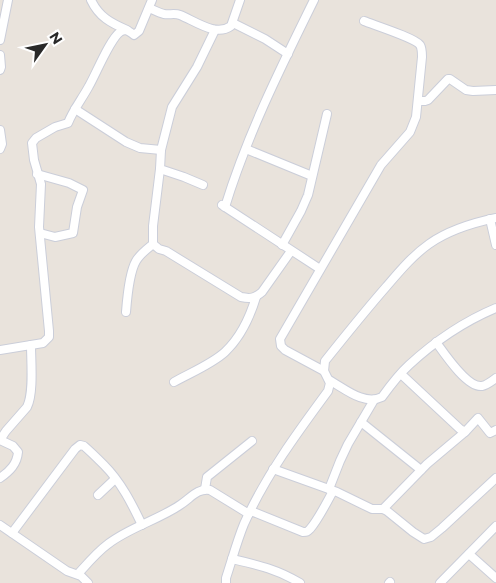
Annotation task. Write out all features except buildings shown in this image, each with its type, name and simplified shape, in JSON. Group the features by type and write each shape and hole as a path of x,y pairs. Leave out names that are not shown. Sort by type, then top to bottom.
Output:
{"street":[{"path":"0,40 8,0"},
{"path":"91,0 96,10 109,22 134,35 139,31 151,4 164,14 177,14 215,30 224,30 232,23 240,0"},
{"path":"314,0 256,126 223,205 320,269"},
{"path":"226,583 232,559 250,512 273,469 328,391 330,385 324,371 285,350 281,346 280,339 381,165 410,132 416,117 422,48 412,40 364,21"},
{"path":"232,23 265,38 288,54"},
{"path":"0,350 43,343 49,337 40,233 41,184 34,160 32,143 36,138 55,127 68,123 113,40 122,31 127,30"},
{"path":"126,312 126,301 136,262 141,254 152,244 161,150 172,107 197,67 215,30"},
{"path":"0,55 0,70"},
{"path":"418,101 428,100 448,79 466,90 496,90"},
{"path":"76,108 126,142 140,148 161,150"},
{"path":"282,245 301,212 308,195 327,114"},
{"path":"0,130 2,144 0,149"},
{"path":"246,149 312,176"},
{"path":"160,169 202,185"},
{"path":"38,174 83,190 77,207 73,233 55,237 40,233"},
{"path":"324,371 325,361 370,305 409,260 430,243 456,230 493,219 496,246"},
{"path":"152,244 159,249 166,250 241,297 250,299 262,292 291,251"},
{"path":"174,382 225,353 239,336 252,311 256,297"},
{"path":"329,380 359,397 369,400 382,397 408,365 429,347 474,319 496,310"},
{"path":"436,342 468,381 481,386 496,378"},
{"path":"0,478 16,463 18,458 18,452 13,446 0,440 27,407 30,395 31,345"},
{"path":"401,374 465,432"},
{"path":"78,574 108,544 179,505 199,490 210,490 250,512 303,532 310,530 331,490 344,452 374,400"},
{"path":"382,509 478,418 490,433 496,430"},
{"path":"361,422 421,470"},
{"path":"205,489 207,477 252,441"},
{"path":"12,534 62,466 80,445 84,446 105,466 131,502 142,525"},
{"path":"273,469 331,490 372,509 387,511 424,539 431,537 442,528 496,480"},
{"path":"98,495 115,479"},
{"path":"0,525 67,571 78,574 88,583"},
{"path":"440,583 496,526"},
{"path":"468,554 496,578"},
{"path":"232,559 271,568 300,583"}]}
